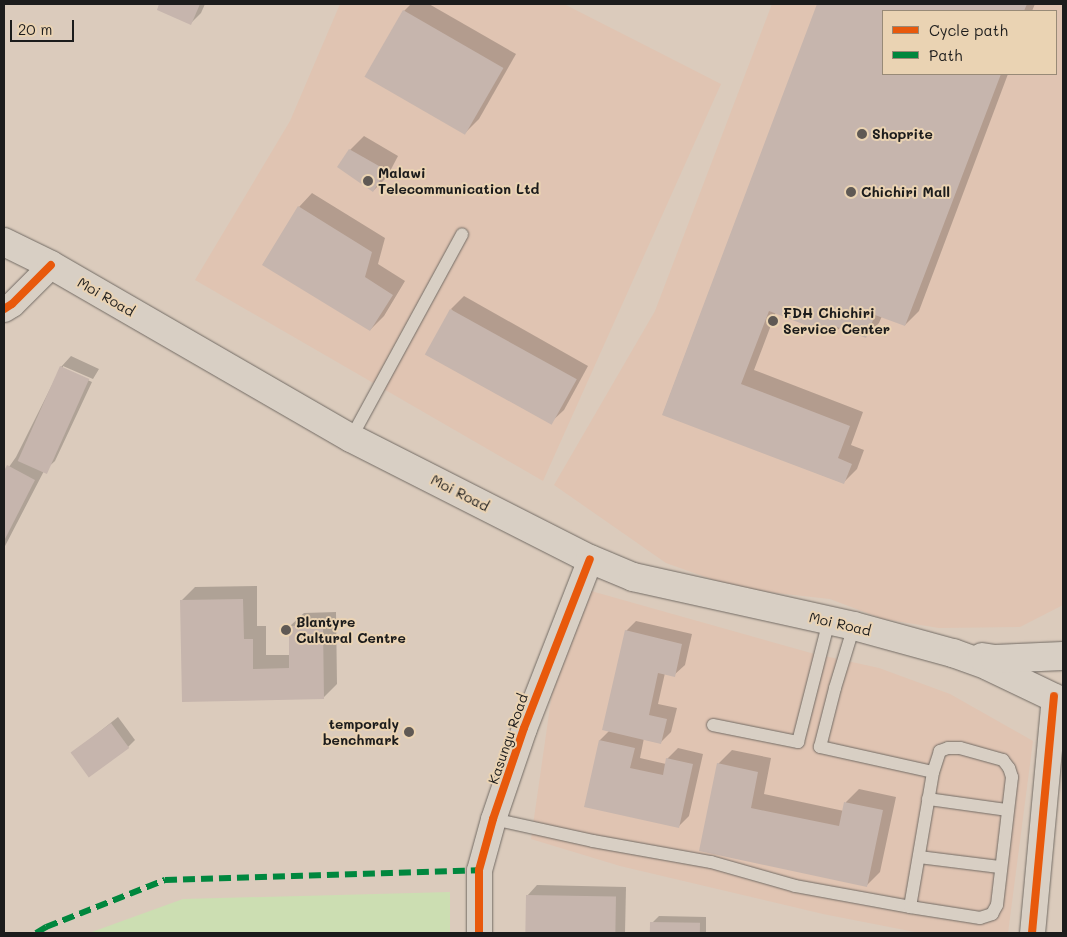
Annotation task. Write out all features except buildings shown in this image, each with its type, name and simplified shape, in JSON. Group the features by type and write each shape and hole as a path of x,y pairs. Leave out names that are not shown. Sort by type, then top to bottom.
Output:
{"main road":[{"name":"Moi Road","path":"4,242 51,265 351,438 590,559 633,578 842,623 953,653"},
{"path":"953,653 995,659 1063,656"},
{"path":"953,653 988,666 1059,699"}],"street":[{"path":"4,309 12,304 51,265"},
{"name":"Kasungu Road","path":"479,933 479,870 493,819 524,728 590,559"},
{"path":"1032,933 1059,699"}],"lane":[{"path":"351,438 462,234"},
{"path":"798,742 842,623"},
{"path":"820,747 835,688 842,623"},
{"path":"713,725 933,772"},
{"path":"493,819 593,841 711,862 794,886 910,907 980,918 992,914 997,904 1012,777 1009,768 1003,760 960,748 948,748 940,751 933,772 910,907"},
{"path":"928,799 1007,810"},
{"path":"919,858 1000,867"}],"shaded area":[{"name":"Malawi Telecommunication Ltd","path":"340,4 564,4 721,84 543,481 195,280 290,121"},
{"name":"Chichiri Mall","path":"772,4 1063,4 1063,605 1020,627 939,628 883,619 830,599 739,589 666,563 554,485 655,311"},
{"path":"584,589 811,653 879,668 950,694 1033,741 1008,933 920,933 823,914 620,866 531,839 555,672"}],"green space":[{"path":"450,892 450,933 89,933 183,899"}],"marked path":[{"path":"36,933 46,927 165,880 479,870"}],"cycle path":[{"path":"4,309 12,304 51,265"},
{"path":"479,933 479,870 493,819 524,728 590,559"},
{"path":"1032,933 1054,696"}],"place":[{"name":"Shoprite","path":"862,134"},
{"name":"Malawi Telecommunication Ltd","path":"368,181"},
{"name":"Chichiri Mall","path":"851,192"},
{"name":"FDH Chichiri Service Center","path":"773,321"},
{"name":"Blantyre Cultural Centre","path":"286,630"},
{"name":"temporaly benchmark","path":"409,732"}]}
